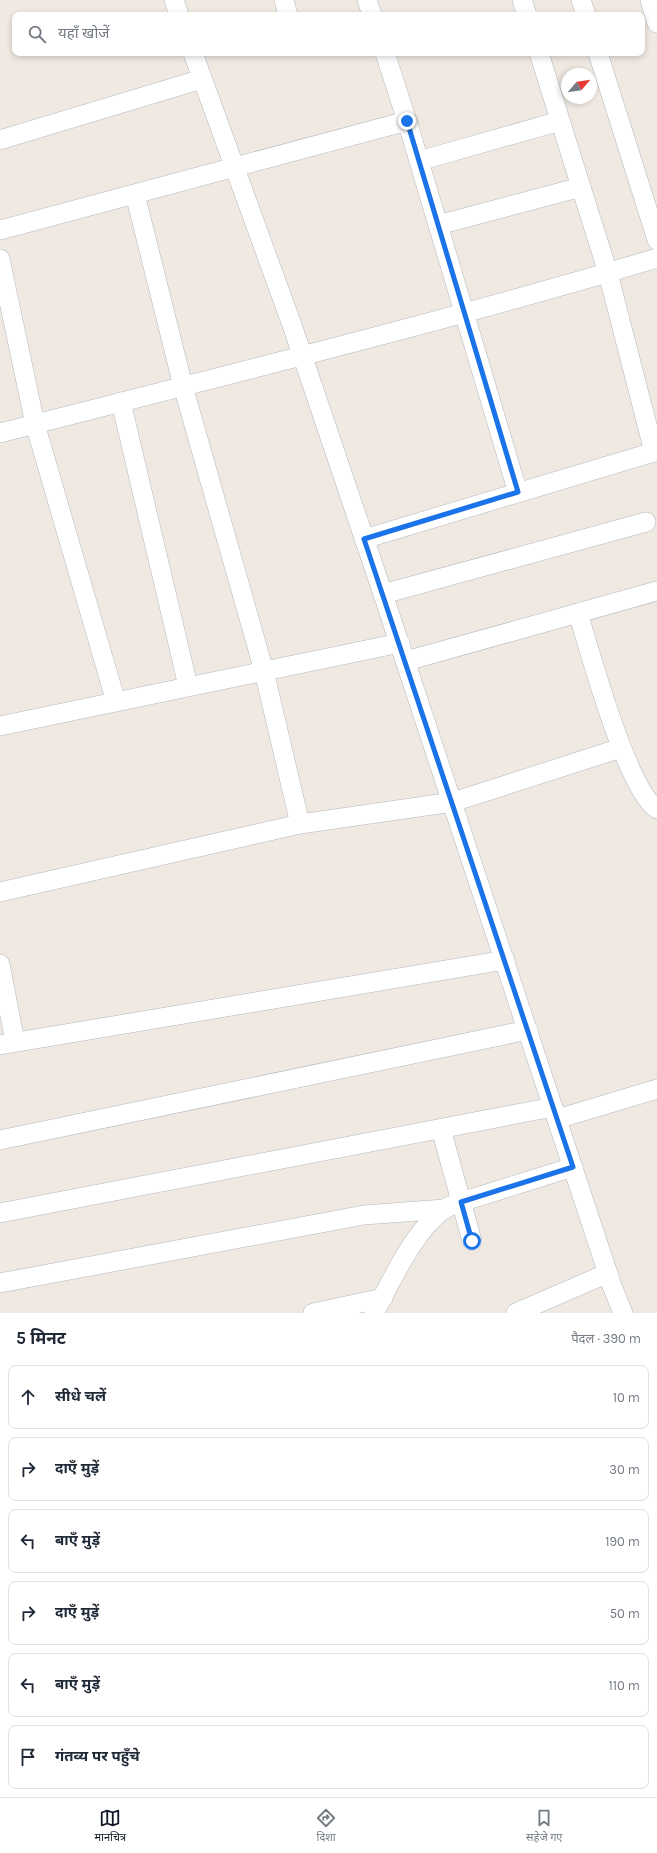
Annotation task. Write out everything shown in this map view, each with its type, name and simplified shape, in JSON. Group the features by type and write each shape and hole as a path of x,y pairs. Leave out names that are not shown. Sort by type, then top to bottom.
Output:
{"street":[{"path":"174,0 178,12"},
{"path":"284,0 287,12"},
{"path":"367,0 371,12"},
{"path":"522,0 526,12"},
{"path":"581,0 585,12"},
{"path":"650,0 657,23"},
{"path":"194,56 302,356 384,594 608,1273 623,1313"},
{"path":"386,56 407,121 518,492"},
{"path":"364,539 656,452 608,273 540,56"},
{"path":"599,56 657,240"},
{"path":"0,140 202,79"},
{"path":"0,230 407,121"},
{"path":"419,161 560,121"},
{"path":"438,225 581,187"},
{"path":"135,194 183,386 264,670 300,824"},
{"path":"0,433 302,356 608,273 657,258"},
{"path":"0,259 35,424 116,702"},
{"path":"121,402 188,686"},
{"path":"384,594 646,522"},
{"path":"406,661 657,591"},
{"path":"578,613 622,748 637,782 657,809"},
{"path":"0,726 264,670 400,644"},
{"path":"0,892 300,824 453,802 622,748"},
{"path":"0,964 7,1044 505,960"},
{"path":"0,1140 528,1030"},
{"path":"0,1213 441,1129 555,1113 657,1090"},
{"path":"441,1129 453,1205 472,1241"},
{"path":"0,1283 364,1215 453,1205 573,1167"},
{"path":"313,1313 378,1305 414,1241 429,1222 453,1205"},
{"path":"516,1313 608,1273"}],"route":[{"path":"407,121 518,492 364,539 406,661 573,1167 461,1202 472,1241"}]}
